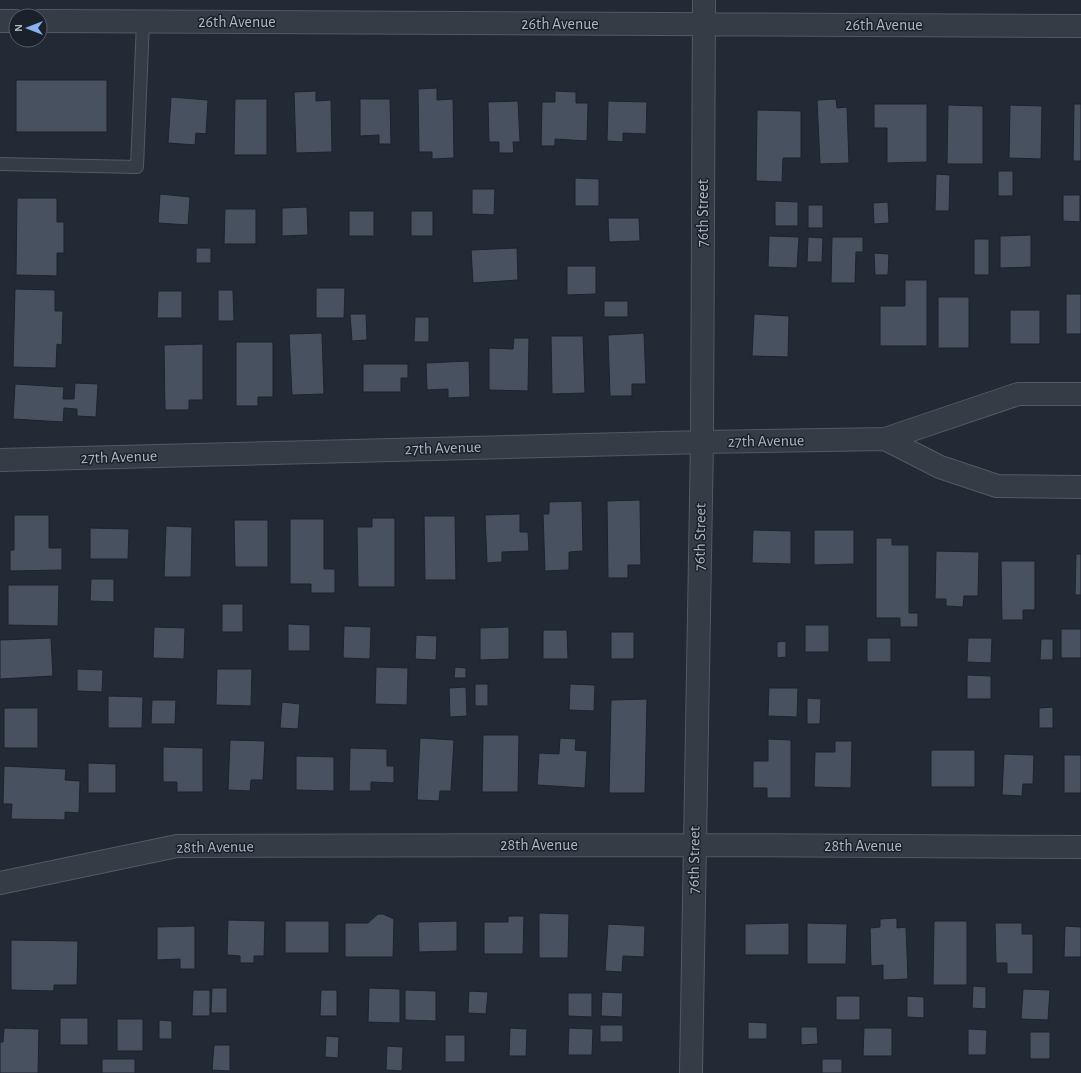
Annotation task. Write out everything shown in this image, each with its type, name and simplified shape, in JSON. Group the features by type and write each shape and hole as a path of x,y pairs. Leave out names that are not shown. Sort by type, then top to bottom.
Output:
{"street":[{"name":"76th Street","path":"691,1073 702,442 704,0"},
{"name":"26th Avenue","path":"48,21 1081,26"},
{"name":"27th Avenue","path":"0,460 702,442 885,439 1018,394 1081,394"},
{"name":"27th Avenue","path":"885,439 940,467 997,486 1081,487"},
{"name":"28th Avenue","path":"0,883 176,846 694,844 1081,847"}],"lane":[{"path":"0,164 137,167 143,22"}],"building":[{"path":"16,80 107,80 107,132 16,132"},
{"path":"437,88 437,100 453,99 454,158 432,159 432,152 419,152 418,89"},
{"path":"316,91 316,101 331,100 332,152 296,153 294,92"},
{"path":"555,91 576,92 576,103 588,103 587,141 555,139 555,146 541,146 542,102 555,102"},
{"path":"171,97 208,100 206,134 196,133 195,145 168,143"},
{"path":"235,99 267,99 267,155 234,155"},
{"path":"360,99 390,99 391,144 379,144 379,135 360,136"},
{"path":"836,99 837,108 847,107 849,163 820,164 817,100"},
{"path":"518,101 520,142 513,142 514,153 499,153 499,142 489,142 488,102"},
{"path":"608,101 647,102 646,134 623,133 623,142 607,141"},
{"path":"874,104 927,104 927,162 887,163 887,128 874,128"},
{"path":"1074,104 1081,104 1081,161 1073,161"},
{"path":"948,105 983,106 983,164 947,164"},
{"path":"1010,105 1042,106 1041,159 1009,158"},
{"path":"757,110 801,111 801,158 783,158 782,182 756,181"},
{"path":"998,171 1013,171 1013,196 998,196"},
{"path":"936,174 950,175 949,211 935,211"},
{"path":"575,178 599,179 599,206 575,206"},
{"path":"472,189 495,189 494,215 472,214"},
{"path":"160,194 190,197 188,225 158,223"},
{"path":"1063,195 1080,195 1080,222 1063,221"},
{"path":"17,198 57,198 57,222 64,222 64,253 57,253 57,276 16,275"},
{"path":"775,201 798,202 798,226 775,226"},
{"path":"888,202 889,223 874,224 873,203"},
{"path":"808,205 823,205 823,228 808,228"},
{"path":"307,207 308,235 282,236 282,208"},
{"path":"225,209 256,209 256,244 224,244"},
{"path":"349,211 374,211 374,236 349,236"},
{"path":"411,211 433,211 433,236 411,236"},
{"path":"608,218 639,218 640,241 609,242"},
{"path":"1031,235 1031,267 1000,268 1000,236"},
{"path":"769,236 799,237 797,268 768,267"},
{"path":"808,237 823,238 822,262 807,262"},
{"path":"832,237 863,237 863,252 856,252 855,283 831,283"},
{"path":"974,239 989,239 989,275 974,275"},
{"path":"196,248 211,248 211,263 196,263"},
{"path":"517,248 518,280 473,283 471,250"},
{"path":"874,253 889,254 888,275 875,275"},
{"path":"567,266 596,266 596,294 567,295"},
{"path":"905,280 927,280 927,346 880,346 880,306 905,306"},
{"path":"316,288 345,288 344,318 316,318"},
{"path":"15,289 55,290 55,311 63,311 62,345 57,344 56,368 13,367"},
{"path":"218,290 233,290 234,321 218,321"},
{"path":"158,291 182,291 182,318 157,318"},
{"path":"1066,294 1081,294 1081,334 1066,334"},
{"path":"938,297 969,297 969,348 938,348"},
{"path":"604,301 628,301 628,317 604,317"},
{"path":"1010,310 1040,310 1040,344 1010,344"},
{"path":"350,314 366,314 367,340 352,341"},
{"path":"754,314 789,316 788,357 752,356"},
{"path":"415,317 429,317 429,342 414,342"},
{"path":"322,333 324,394 292,395 289,334"},
{"path":"644,333 646,384 632,384 632,396 610,396 608,335"},
{"path":"551,336 583,336 585,393 552,394"},
{"path":"514,338 529,338 528,391 489,390 489,348 513,349"},
{"path":"236,342 273,342 273,397 258,397 258,406 236,406"},
{"path":"203,344 203,400 189,400 189,410 165,410 164,345"},
{"path":"469,361 470,397 448,398 448,389 427,390 426,363"},
{"path":"363,364 408,364 408,378 401,378 401,392 363,392"},
{"path":"75,383 98,384 96,417 77,416 77,409 64,408 63,422 13,419 15,384 64,387 63,399 74,399"},
{"path":"640,500 641,565 628,565 628,578 608,578 607,501"},
{"path":"582,501 583,551 569,552 569,570 545,571 543,514 549,514 549,502"},
{"path":"520,514 520,532 528,532 529,551 502,552 502,562 487,563 485,515"},
{"path":"14,515 49,515 49,548 62,548 62,570 10,571 10,550 14,550"},
{"path":"424,516 455,516 456,580 425,580"},
{"path":"372,518 395,518 395,587 358,587 357,527 372,527"},
{"path":"290,519 324,519 324,569 335,569 335,593 311,593 311,584 290,584"},
{"path":"234,520 268,520 268,567 235,567"},
{"path":"166,526 192,527 191,577 164,577"},
{"path":"90,528 129,529 128,559 90,559"},
{"path":"753,530 791,531 791,564 752,563"},
{"path":"814,530 854,530 854,564 814,565"},
{"path":"876,538 892,538 892,545 909,545 909,613 918,613 918,627 900,627 900,618 876,618"},
{"path":"936,551 979,552 978,596 964,596 963,607 946,606 946,599 935,599"},
{"path":"1076,554 1081,554 1081,595 1075,595"},
{"path":"1001,561 1035,561 1035,610 1023,610 1023,620 1002,620"},
{"path":"91,579 114,579 114,602 90,601"},
{"path":"8,585 59,585 58,626 8,625"},
{"path":"222,604 243,604 243,632 222,632"},
{"path":"288,624 310,625 310,651 288,651"},
{"path":"805,625 829,625 829,652 805,652"},
{"path":"344,626 371,627 370,659 343,658"},
{"path":"154,627 185,628 184,659 153,658"},
{"path":"509,627 509,659 480,660 480,628"},
{"path":"1061,629 1081,629 1081,658 1061,658"},
{"path":"543,630 567,630 568,659 543,659"},
{"path":"611,632 634,632 634,659 611,659"},
{"path":"416,635 437,636 436,660 415,659"},
{"path":"51,638 53,676 0,679 0,640"},
{"path":"867,638 891,638 891,662 867,662"},
{"path":"968,638 992,638 991,663 967,662"},
{"path":"1041,639 1053,639 1053,660 1040,660"},
{"path":"786,641 786,657 777,658 777,642"},
{"path":"376,667 408,668 407,705 375,704"},
{"path":"455,667 466,668 466,678 454,678"},
{"path":"77,669 103,670 102,692 77,691"},
{"path":"217,669 252,669 251,706 216,705"},
{"path":"967,675 991,676 991,699 967,699"},
{"path":"475,684 488,684 488,706 475,706"},
{"path":"570,684 595,685 594,711 569,710"},
{"path":"466,687 467,716 450,717 449,688"},
{"path":"769,688 798,688 797,717 768,716"},
{"path":"108,696 143,697 142,728 108,728"},
{"path":"807,698 821,699 820,724 807,724"},
{"path":"647,699 645,793 609,793 611,700"},
{"path":"152,700 176,700 175,724 151,724"},
{"path":"282,702 300,704 298,729 280,728"},
{"path":"1053,707 1053,728 1039,728 1039,708"},
{"path":"4,708 38,708 38,748 4,748"},
{"path":"483,735 519,735 518,792 482,792"},
{"path":"420,738 454,740 451,791 440,791 439,801 417,800"},
{"path":"560,738 576,739 575,750 587,751 585,788 537,785 539,753 559,754"},
{"path":"768,739 791,740 791,798 767,798 767,788 753,788 753,761 768,761"},
{"path":"230,740 265,741 263,780 251,780 250,791 228,790"},
{"path":"835,741 852,741 851,788 814,787 815,752 835,752"},
{"path":"163,747 203,748 203,792 177,792 177,782 163,782"},
{"path":"350,748 387,749 387,766 394,766 394,783 371,782 371,791 349,791"},
{"path":"931,750 975,750 975,787 931,787"},
{"path":"1004,754 1034,755 1033,784 1023,784 1022,796 1002,795"},
{"path":"1064,755 1081,755 1081,793 1064,793"},
{"path":"296,756 334,757 334,791 296,790"},
{"path":"88,763 116,764 116,793 88,793"},
{"path":"4,766 66,769 65,780 80,781 79,813 65,812 65,820 11,819 12,804 3,804"},
{"path":"539,913 569,914 568,958 539,958"},
{"path":"378,914 383,914 394,919 393,957 345,957 345,923 368,923"},
{"path":"508,916 524,916 523,954 484,954 484,922 508,922"},
{"path":"897,918 897,928 906,927 908,979 883,980 883,965 871,966 870,928 880,927 880,919"},
{"path":"228,920 265,921 264,956 254,956 254,963 240,963 240,956 227,955"},
{"path":"285,921 329,921 329,953 285,953"},
{"path":"457,921 457,951 419,952 418,922"},
{"path":"934,921 967,921 967,985 933,985"},
{"path":"789,923 789,955 745,955 745,924"},
{"path":"807,923 847,924 846,964 807,964"},
{"path":"995,923 1022,923 1022,934 1033,934 1033,974 1007,974 1007,963 996,963"},
{"path":"608,924 645,926 644,957 623,956 622,972 605,971"},
{"path":"195,926 195,969 180,969 180,959 157,960 157,927"},
{"path":"1065,926 1081,927 1081,957 1064,957"},
{"path":"11,940 78,941 77,985 54,985 54,991 11,990"},
{"path":"973,986 986,987 986,1009 972,1008"},
{"path":"212,988 227,988 227,1013 211,1013"},
{"path":"369,988 400,989 400,1023 368,1022"},
{"path":"1023,989 1050,990 1048,1020 1021,1019"},
{"path":"193,990 210,990 210,1016 192,1016"},
{"path":"321,990 337,990 337,1016 320,1016"},
{"path":"405,990 436,991 436,1021 405,1020"},
{"path":"469,991 488,992 486,1014 468,1013"},
{"path":"602,992 623,993 622,1017 601,1016"},
{"path":"568,993 592,993 592,1017 568,1016"},
{"path":"836,996 860,996 860,1020 836,1020"},
{"path":"907,996 924,997 924,1018 907,1017"},
{"path":"60,1018 88,1018 88,1045 60,1045"},
{"path":"117,1019 143,1019 143,1051 117,1051"},
{"path":"159,1020 172,1021 172,1039 159,1039"},
{"path":"748,1022 767,1023 767,1039 748,1039"},
{"path":"600,1025 623,1025 623,1042 600,1042"},
{"path":"801,1027 817,1027 818,1044 801,1045"},
{"path":"4,1028 39,1029 38,1073 0,1073 0,1042 3,1042"},
{"path":"510,1028 527,1029 526,1056 509,1056"},
{"path":"569,1028 593,1029 592,1055 568,1055"},
{"path":"864,1028 892,1028 892,1056 863,1056"},
{"path":"968,1029 987,1030 986,1055 968,1055"},
{"path":"1030,1032 1050,1032 1050,1059 1030,1059"},
{"path":"445,1035 465,1035 465,1062 445,1062"},
{"path":"326,1036 339,1037 338,1058 325,1057"},
{"path":"214,1045 230,1045 230,1071 212,1070"},
{"path":"387,1046 403,1047 402,1071 386,1070"},
{"path":"102,1059 135,1059 135,1073 102,1073"},
{"path":"822,1059 842,1059 842,1073 822,1073"}]}
